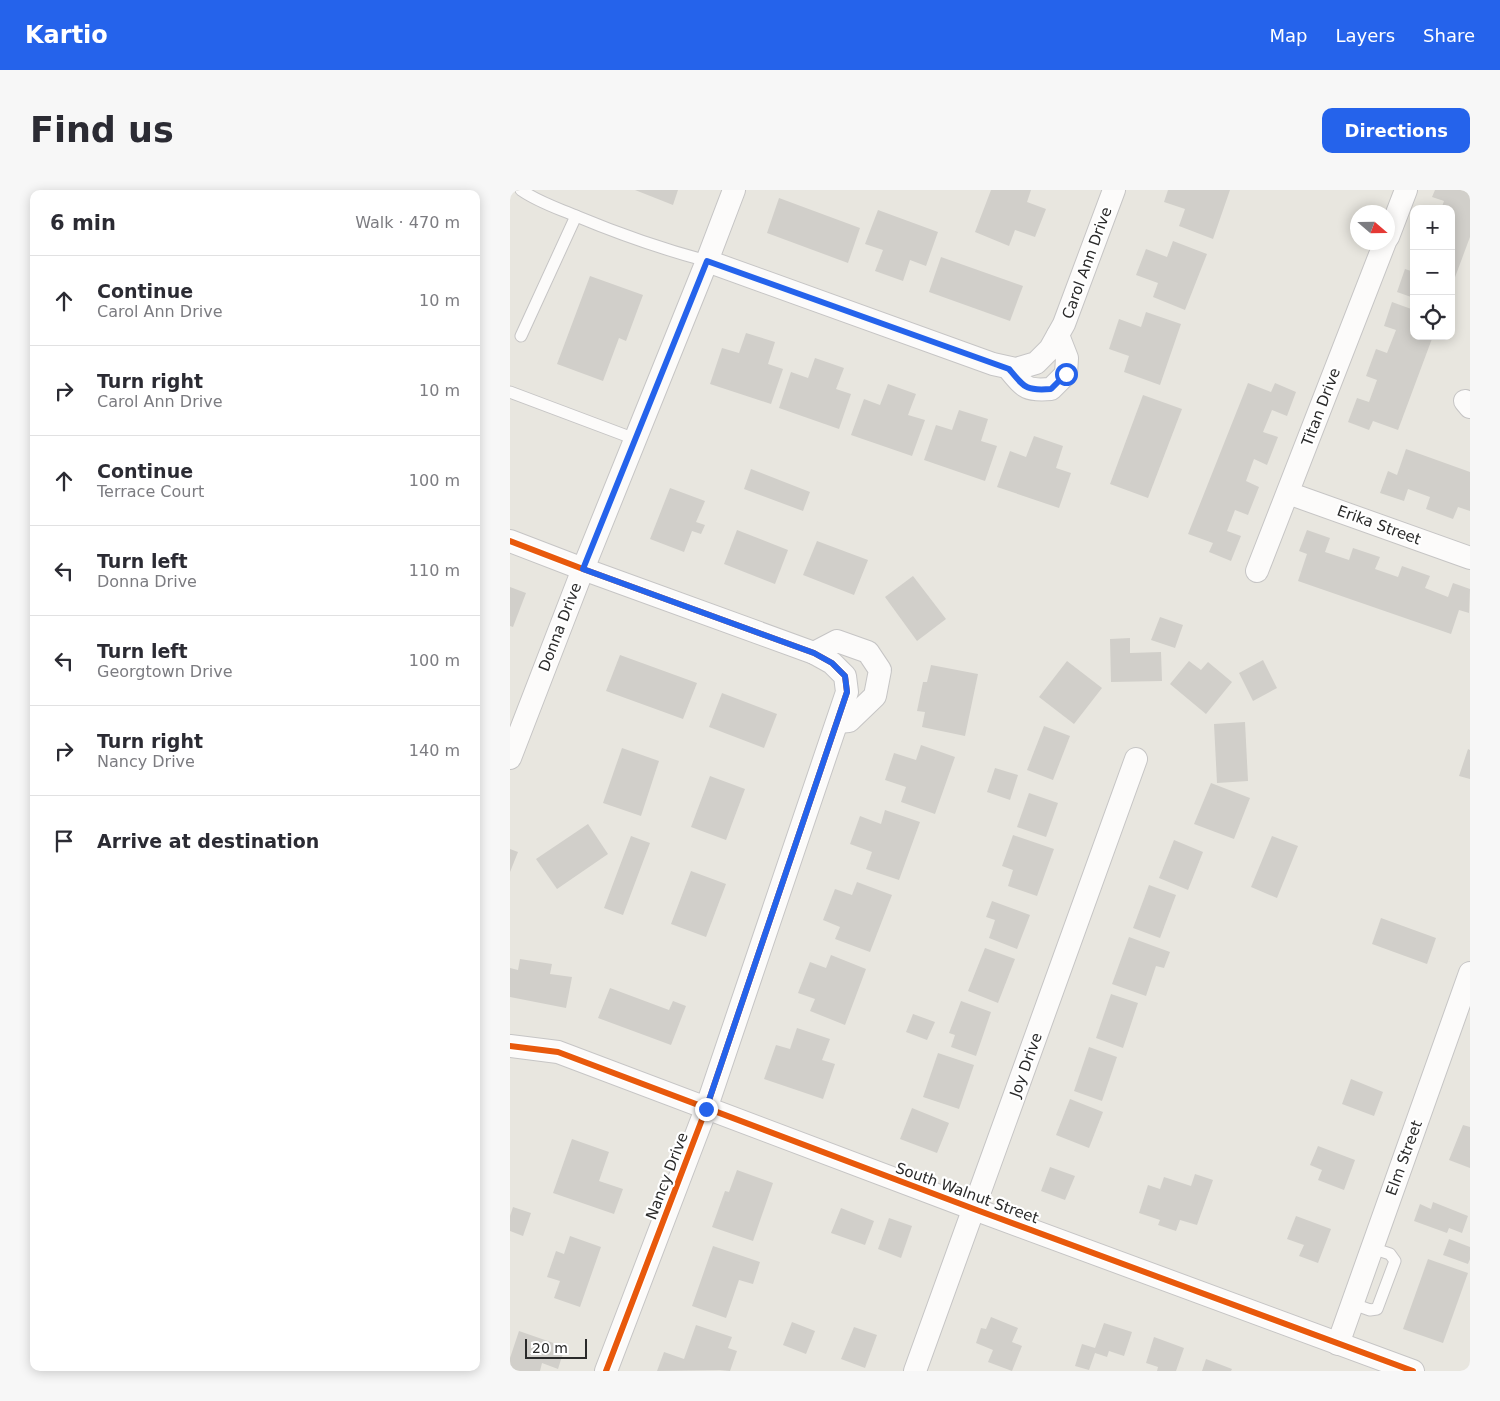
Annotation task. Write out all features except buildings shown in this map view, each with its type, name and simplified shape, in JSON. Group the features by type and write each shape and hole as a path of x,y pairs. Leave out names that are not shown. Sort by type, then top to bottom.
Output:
{"street":[{"name":"Donna Drive","path":"510,758 734,190"},
{"name":"Carol Ann Drive","path":"1009,369 1016,370 1036,363 1050,349 1064,324 1114,190"},
{"path":"1395,219 1406,190"},
{"name":"Titan Drive","path":"1257,571 1382,250"},
{"path":"707,261 1009,369"},
{"name":"Carol Ann Drive","path":"1009,369 1022,384 1034,390 1051,389 1066,374 1067,358 1058,335"},
{"name":"Erika Street","path":"1288,493 1470,558"},
{"path":"510,541 814,653 837,641 868,652 880,670 875,696 849,721 838,722"},
{"name":"Nancy Drive","path":"606,1371 706,1109 847,692 845,676 832,663 814,653"},
{"name":"Joy Drive","path":"914,1371 974,1210 1136,759"},
{"name":"Elm Street","path":"1338,1344 1470,973"},
{"name":"South Walnut Street","path":"510,1046 558,1052 974,1210 1413,1371"}],"lane":[{"path":"521,190 536,195 576,216 657,247 707,261"},
{"path":"521,336 576,216"},
{"path":"510,392 636,439"}],"cycle path":[{"path":"510,541 814,653 832,663 845,676 847,692 706,1109 606,1371"},
{"path":"510,1046 558,1052 974,1209 1413,1371"}],"route":[{"path":"706,1109 844,706 847,692 845,676 832,663 814,653 583,569 707,261 1009,369 1022,384 1034,390 1051,389 1066,374"}]}
